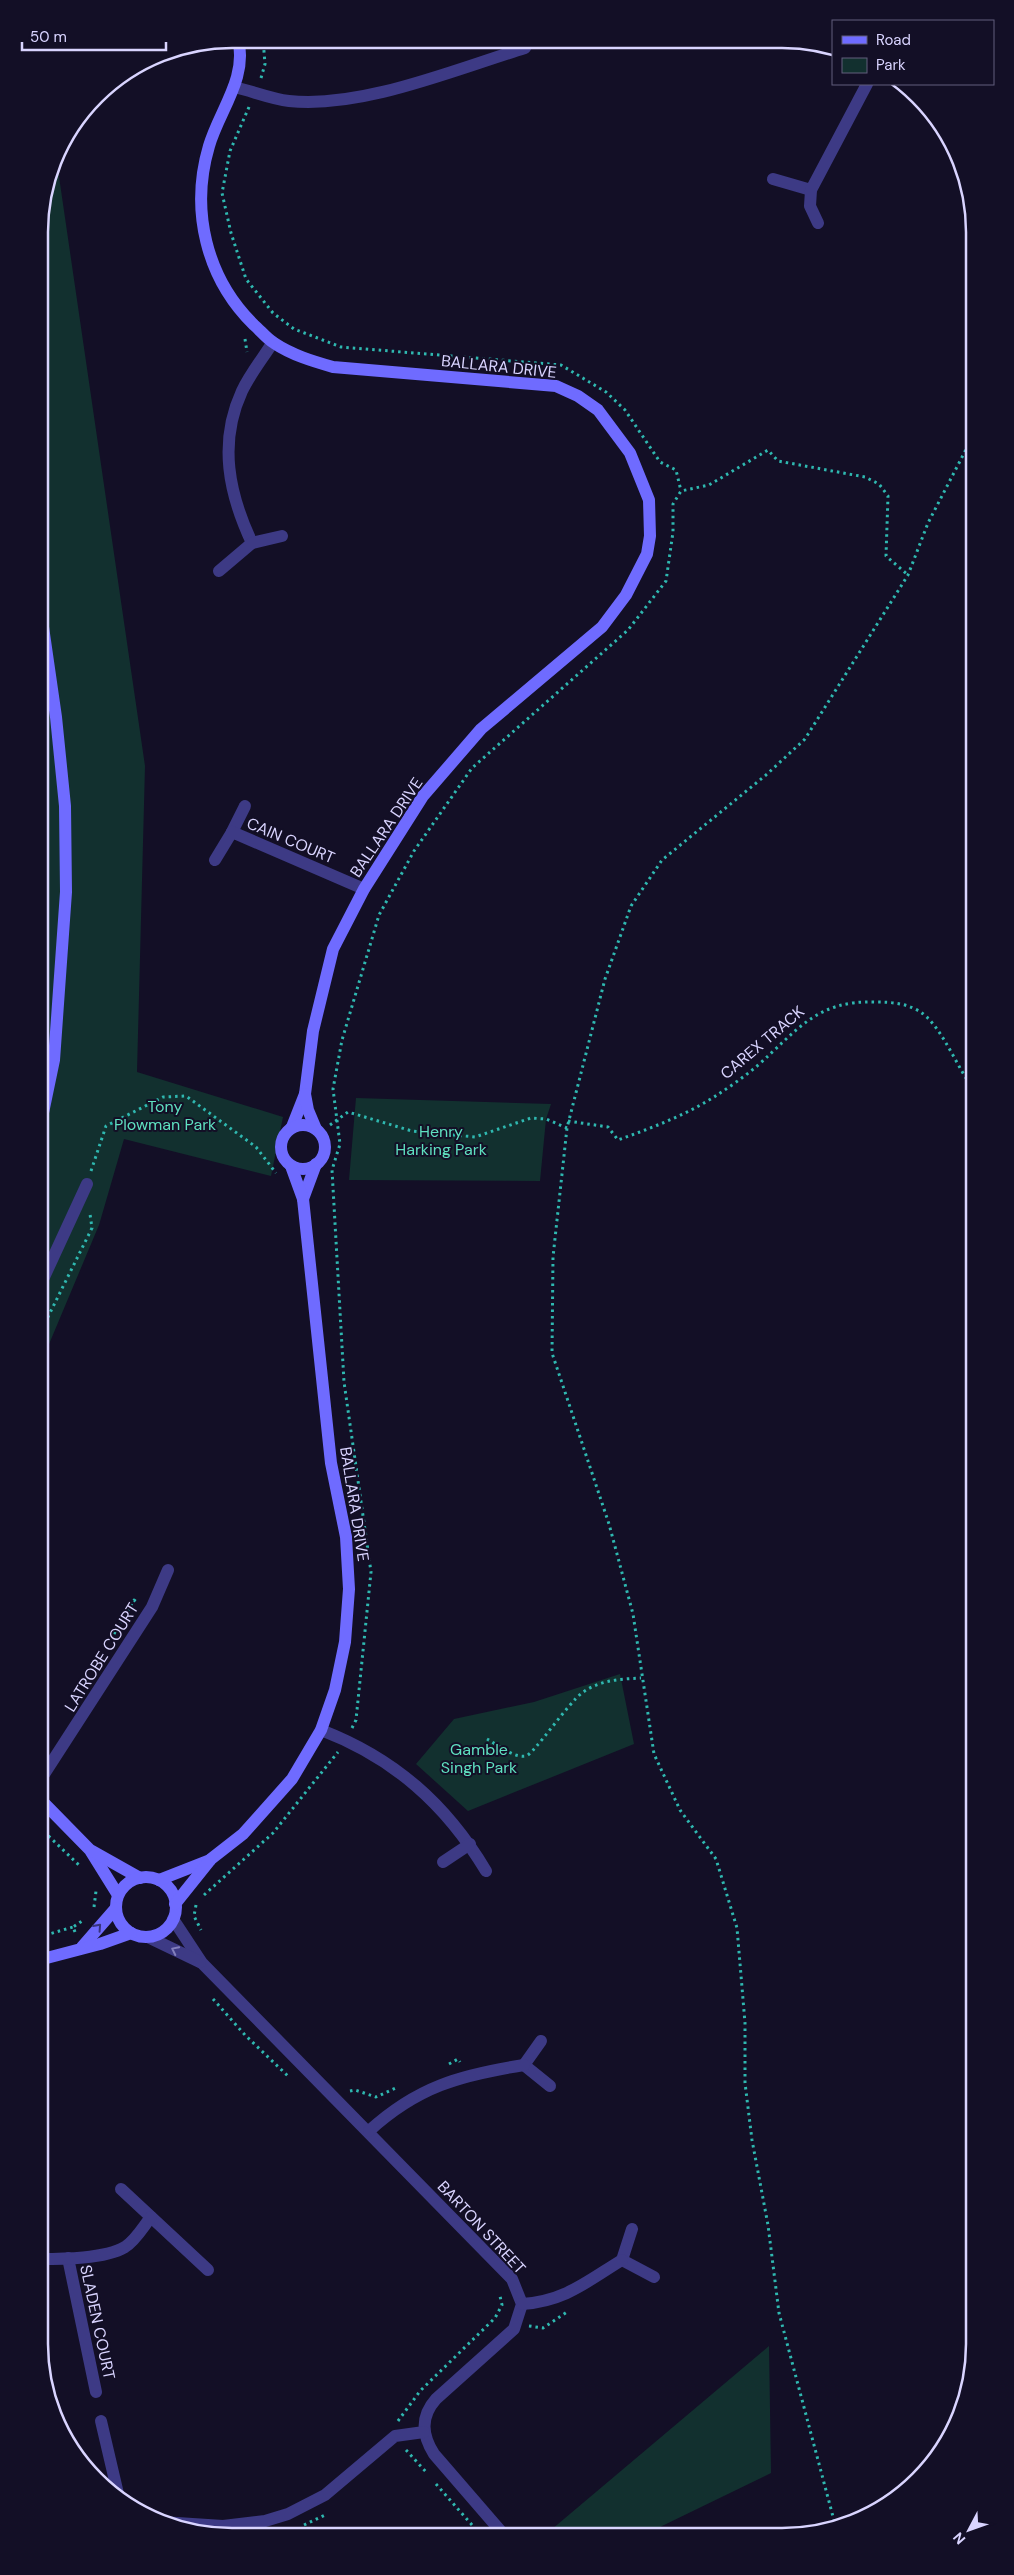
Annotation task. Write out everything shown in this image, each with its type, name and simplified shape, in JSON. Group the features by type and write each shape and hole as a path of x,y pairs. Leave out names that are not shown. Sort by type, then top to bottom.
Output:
{"street":[{"name":"BALLARA DRIVE","path":"175,1904 211,1859 243,1834 266,1810 292,1778 321,1730 335,1690 345,1642 350,1589 346,1537 331,1463 303,1199 290,1166 280,1149 283,1136 292,1127 305,1094 313,1031 333,949 364,890 423,796 481,729 602,627 621,601 647,554 650,536 649,500 630,453 598,410 578,396 556,386 333,368 299,357 273,342 243,314 222,281 208,251 202,224 200,195 203,168 209,144 240,70 239,48"},
{"path":"234,87 287,101 304,102 363,96 525,48"},
{"path":"818,223 810,206 811,190 865,85"},
{"path":"772,179 811,190"},
{"path":"252,543 232,493 227,459 234,416 242,391 273,342"},
{"path":"219,571 252,543 282,536"},
{"path":"48,661 65,806 66,892 54,1060 48,1089"},
{"name":"CAIN COURT","path":"215,860 245,806"},
{"name":"CAIN COURT","path":"232,832 364,890"},
{"name":"BALLARA DRIVE","path":"303,1199 316,1164 324,1154 324,1140 318,1132 308,1110 305,1094"},
{"path":"292,1127 304,1124 318,1132"},
{"path":"290,1166 304,1169 316,1164"},
{"path":"48,1268 86,1185"},
{"name":"LATROBE COURT","path":"48,1768 152,1607 168,1570"},
{"path":"321,1730 347,1740 397,1768 417,1786 470,1844 486,1871"},
{"path":"48,1807 90,1850 140,1878 159,1880 173,1894 175,1904 173,1920 162,1931 148,1937 131,1933 100,1944 48,1957"},
{"path":"443,1862 470,1844"},
{"path":"90,1850 117,1902 118,1918 131,1933"},
{"name":"BALLARA DRIVE","path":"159,1880 211,1859"},
{"path":"82,1948 131,1881 140,1878"},
{"name":"BARTON STREET","path":"173,1920 202,1963 512,2279 522,2304"},
{"name":"BARTON STREET","path":"148,1937 202,1963"},
{"path":"368,2131 411,2097 466,2077 524,2065 541,2041"},
{"path":"524,2065 550,2086"},
{"path":"121,2189 208,2270"},
{"name":"SLADEN COURT","path":"48,2259 107,2253 124,2247 151,2217"},
{"path":"499,2528 434,2454 427,2443 424,2432 424,2420 428,2408 514,2329 522,2304 542,2303 560,2298 622,2260 632,2229"},
{"name":"SLADEN COURT","path":"68,2258 96,2392"},
{"path":"622,2260 654,2277"},
{"path":"101,2421 117,2488"},
{"path":"197,2524 223,2526 264,2521 288,2514 325,2494 398,2435 424,2432"}],"path":[{"path":"264,48 265,64 256,92 230,151 222,193 231,233 246,279 273,313 294,329 341,347 561,365 606,392 625,410 660,462 676,470 681,492"},
{"path":"834,2520 779,2313 768,2225 752,2140 745,2083 745,2022 737,1928 716,1858 680,1810 654,1754 641,1678 633,1614 611,1533 552,1353 554,1257 568,1121 604,979 631,906 662,860 766,775 805,738 908,575 928,523 966,449"},
{"path":"202,1932 194,1916 194,1910 201,1898 274,1833 347,1740 356,1720 370,1572 344,1382 332,1170 340,1144 333,1089 342,1040 379,915 414,851 472,768 628,630 666,581 673,532 673,504 681,492 709,485 768,450 778,461 865,476 879,484 888,496 886,556 908,575"},
{"name":"CAREX TRACK","path":"568,1121 608,1127 618,1140 674,1120 714,1097 757,1066 783,1040 814,1014 856,1001 898,1002 920,1012 937,1030 966,1080"},
{"path":"48,1317 92,1228 86,1185 106,1126 163,1097 186,1096 256,1147 277,1175"},
{"path":"318,1132 337,1117 348,1112 412,1131 475,1137 531,1118 546,1119 567,1128"},
{"path":"487,1739 514,1754 526,1756 532,1753 553,1723 582,1693 613,1679 641,1678"},
{"path":"48,1934 73,1927"},
{"path":"206,1992 245,2035 294,2081"},
{"path":"441,2067 458,2060 466,2077"},
{"path":"340,2102 350,2091 355,2090 376,2097 399,2087"},
{"path":"475,2528 406,2450 395,2427 420,2391 500,2311 502,2305 500,2293"},
{"path":"398,2456 406,2450"},
{"path":"296,2528 313,2522 327,2514"}],"green space":[{"name":"Tony Plowman Park","path":"58,169 145,766 137,1072 283,1117 271,1176 124,1139 99,1225 48,1347 48,219 51,195"},
{"name":"Henry Harking Park","path":"356,1098 551,1104 546,1119 540,1181 349,1180"},
{"name":"Gamble Singh Park","path":"620,1674 634,1744 468,1811 416,1764 454,1719 534,1702"},
{"path":"769,2346 771,2473 659,2528 553,2528"}]}
